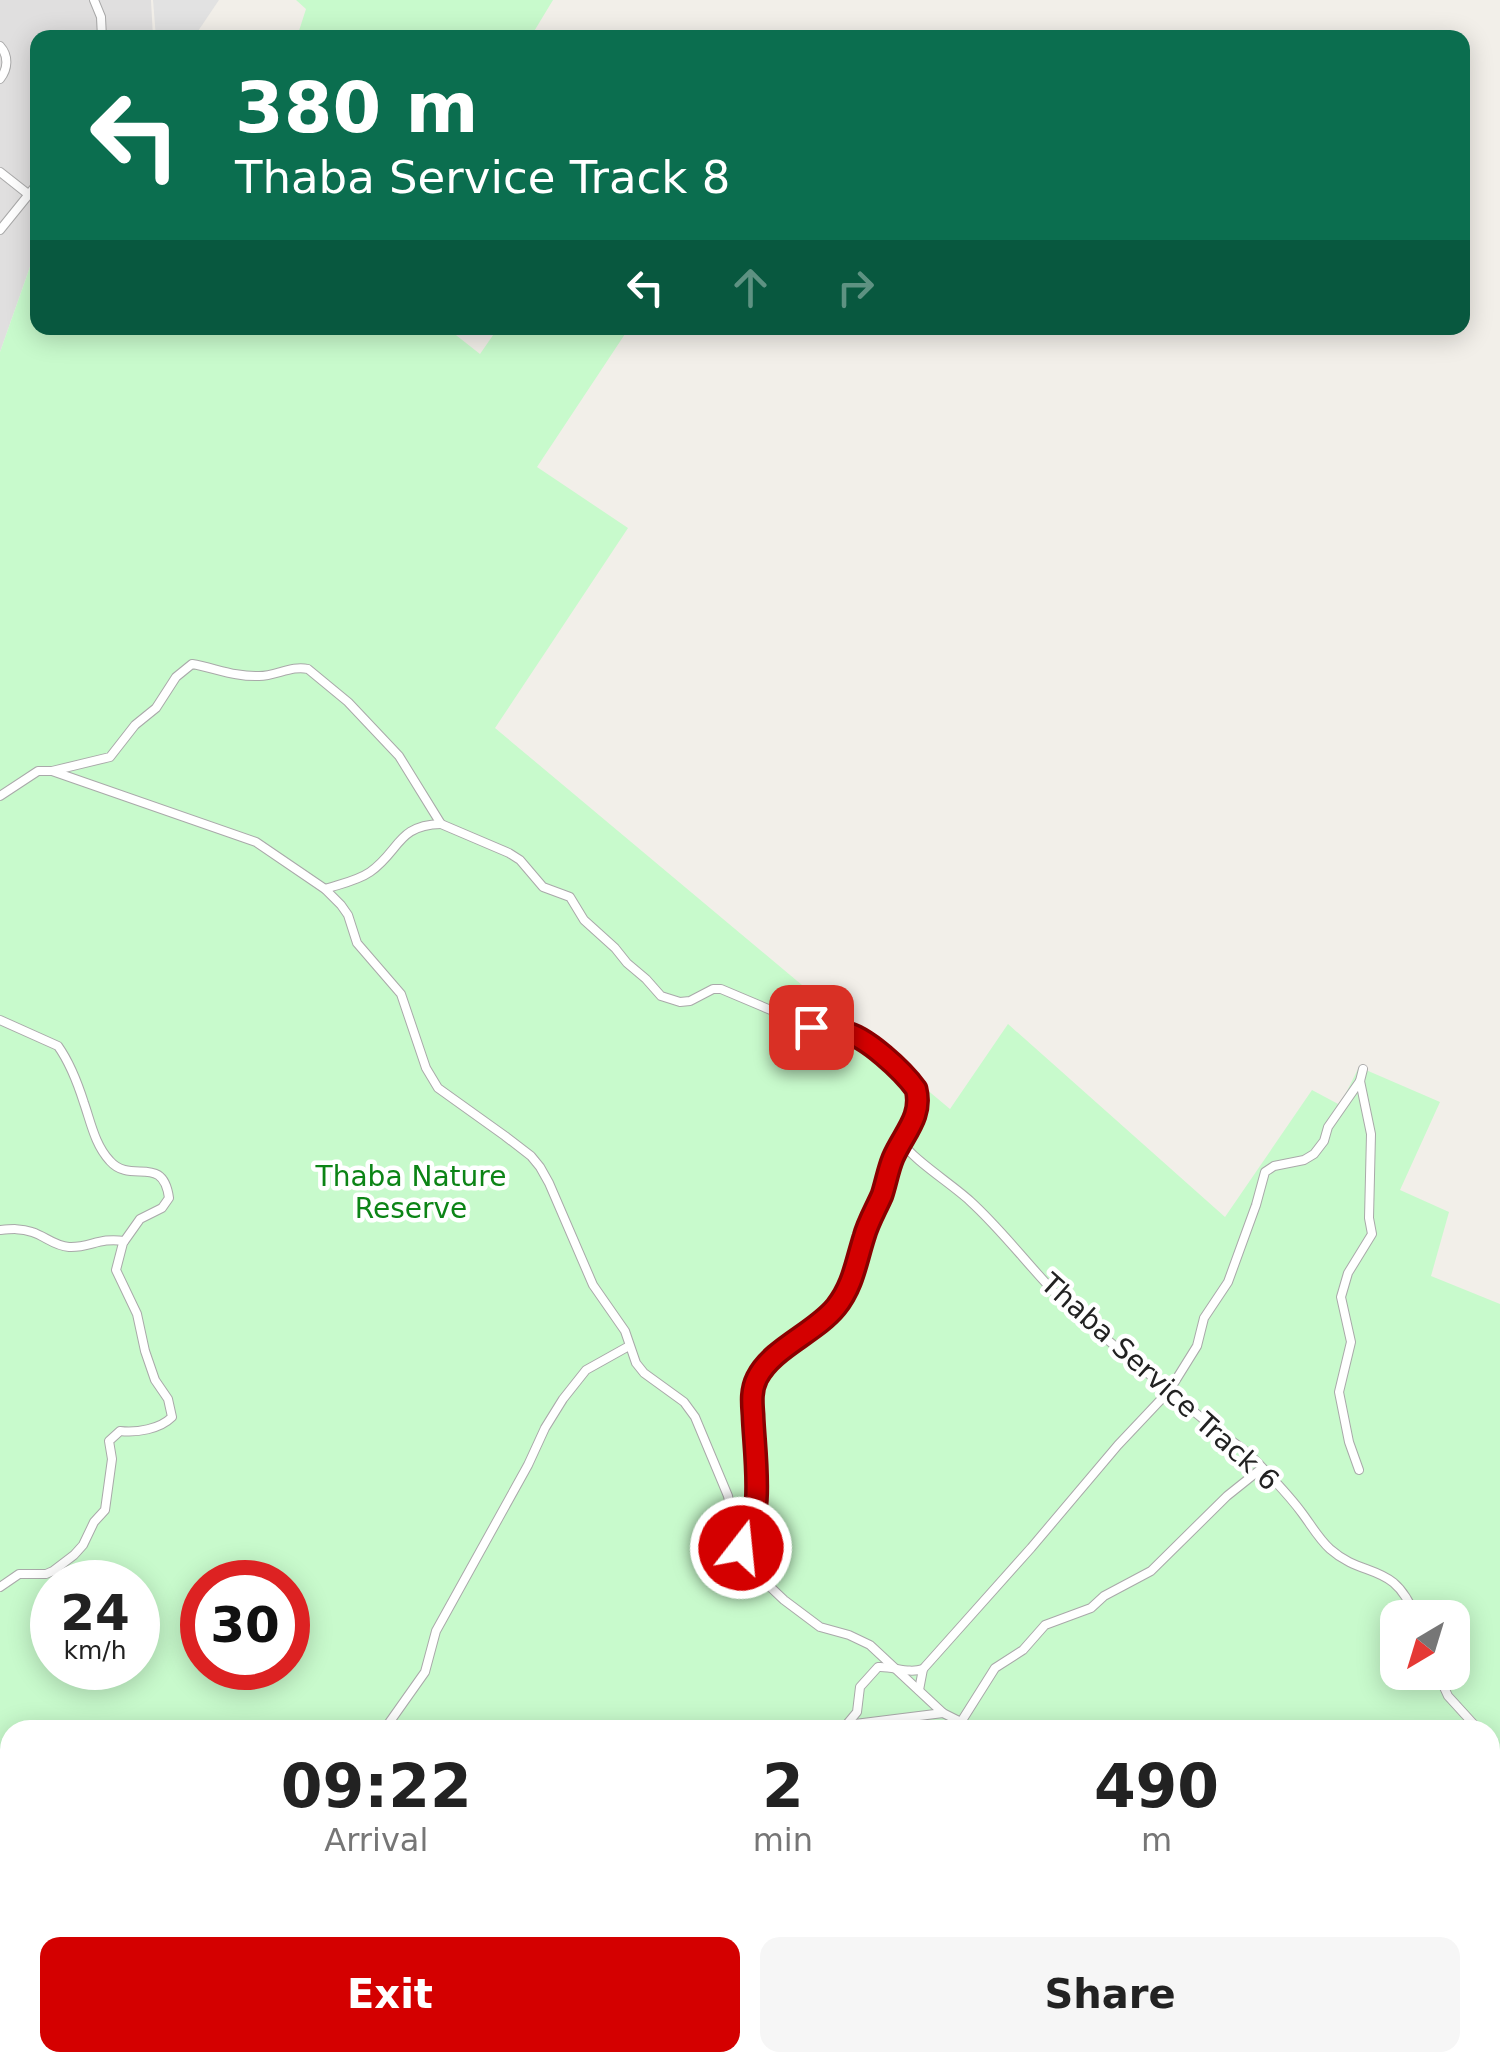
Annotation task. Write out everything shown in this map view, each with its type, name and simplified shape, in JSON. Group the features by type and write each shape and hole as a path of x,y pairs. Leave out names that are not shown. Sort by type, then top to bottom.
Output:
{"street":[{"path":"94,0 102,30"},
{"path":"0,46 6,54 6,64 0,79"},
{"path":"0,172 28,194 0,230"},
{"path":"0,796 38,771 110,757 134,725 156,708 176,676 192,664 244,676 265,676 301,666 333,688 399,756 441,824"},
{"path":"52,771 256,842 333,895 348,915 358,943 401,994 426,1068 438,1088 531,1156 545,1175 593,1284 624,1332 644,1374 684,1402 695,1417 728,1496 736,1537 765,1582 820,1626 870,1645 943,1713 957,1720"},
{"path":"325,889 366,875 412,830 441,824 509,853 543,887 570,898 584,920 661,996 690,1002 713,989 721,989 811,1027 846,1032 865,1042 916,1089 918,1110 889,1168 844,1296 831,1313 770,1362 754,1383 754,1522 741,1548"},
{"path":"0,1020 58,1046 83,1099 94,1134 110,1162 118,1168 157,1173 164,1179 168,1198 162,1208 140,1219 124,1241 116,1270 137,1314 145,1352 168,1399 172,1417 142,1431 120,1430 109,1441 112,1459 104,1510 74,1555 46,1574 19,1574 0,1587"},
{"path":"852,1720 857,1712 858,1693 868,1676 878,1667 914,1672 923,1668 1169,1391 1196,1346 1204,1318 1228,1282 1266,1172 1314,1154 1360,1081 1363,1069"},
{"path":"1359,1470 1348,1442 1339,1392 1351,1342 1341,1297 1348,1273 1372,1234 1371,1134 1360,1081"},
{"name":"Thaba Service Track 6","path":"902,1142 908,1152 980,1210 1080,1317 1257,1462 1328,1548 1381,1573 1402,1590 1407,1600"},
{"path":"0,1230 28,1230 58,1246 69,1247 109,1239 124,1241"},
{"path":"391,1720 426,1672 436,1631 554,1413 586,1370 629,1346"},
{"path":"962,1720 996,1668 1023,1650 1045,1625 1090,1608 1104,1596 1151,1572 1226,1496 1262,1468"},
{"path":"919,1690 923,1668"},
{"path":"1445,1690 1471,1720"},
{"path":"882,1720 943,1713"}],"shaded area":[{"path":"0,0 151,0 153,30 30,30 30,267 0,352"},
{"path":"153,0 219,0 199,30 155,30"}],"green space":[{"path":"296,0 553,0 535,30 299,30 306,9"},
{"name":"Thaba Nature Reserve","path":"30,267 30,335 456,335 480,354 493,335 624,335 537,467 628,528 495,728 950,1109 1008,1024 1225,1217 1312,1090 1340,1105 1359,1067 1440,1102 1400,1190 1449,1212 1431,1276 1500,1304 1500,1720 0,1720 0,352"}],"route":[{"path":"741,1548 754,1522 754,1383 770,1362 831,1313 844,1296 892,1160 918,1110 918,1096 910,1080 880,1054 846,1032 811,1027"}]}
